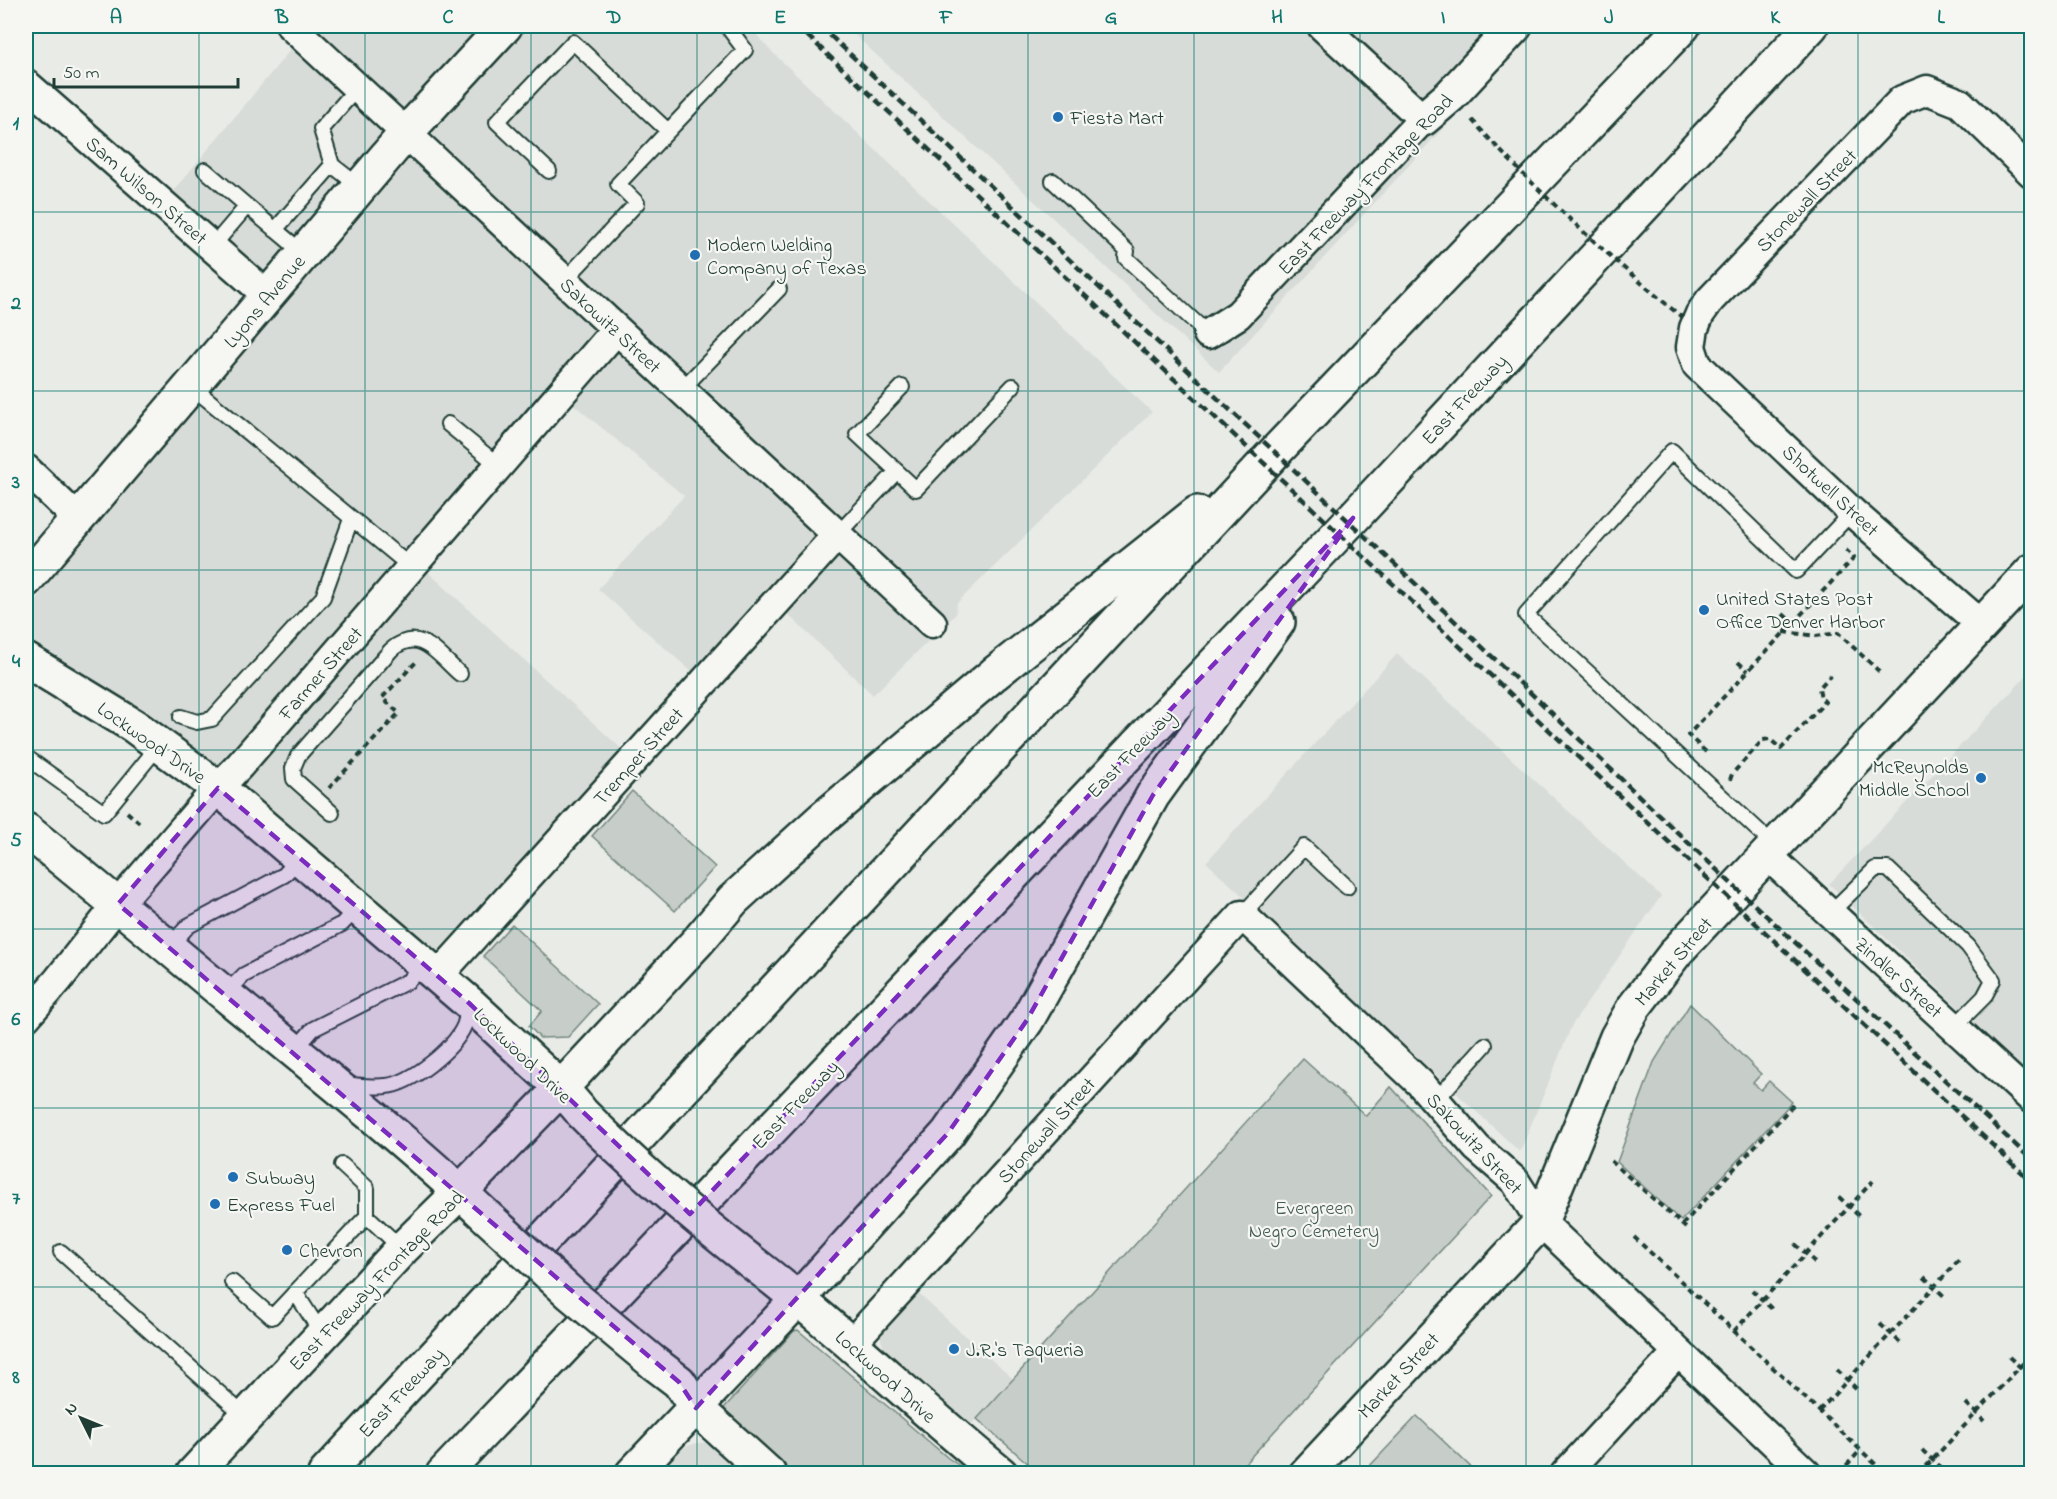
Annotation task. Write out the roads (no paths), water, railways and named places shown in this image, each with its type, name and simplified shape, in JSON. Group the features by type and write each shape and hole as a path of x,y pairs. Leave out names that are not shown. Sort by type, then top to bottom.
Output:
{"main road":[{"name":"Lyons Avenue","path":"26,580 406,134 505,26"},
{"name":"East Freeway Frontage Road","path":"1423,120 1450,96 1515,26"},
{"name":"East Freeway","path":"325,1473 1277,450 1683,26"},
{"name":"East Freeway","path":"442,1473 1353,518 1811,26"},
{"path":"1708,137 1832,26"},
{"name":"East Freeway Frontage Road","path":"193,1473 402,1249 561,1088 699,940 733,900 822,819 1003,667 1277,450"},
{"path":"642,1470 948,1133 1027,1020 1153,795 1353,518"},
{"name":"Market Street","path":"1306,1473 1540,1222 1617,1038 1634,1007 1677,951 2031,571"},
{"name":"Lockwood Drive","path":"26,660 125,720 218,788 469,1003 561,1088 582,1113 640,1171 704,1226 799,1298 942,1425 1001,1473"},
{"path":"26,830 333,1083 460,1192 587,1308 679,1382 696,1408 759,1470"}],"street":[{"name":"Sakowitz Street","path":"291,26 932,623"},
{"path":"1322,26 1423,120"},
{"name":"Sam Wilson Street","path":"26,84 268,296"},
{"name":"Stonewall Street","path":"1691,346 1697,321 1710,300 1902,100 1927,90 1960,103 2031,173"},
{"name":"East Freeway Frontage Road","path":"1208,334 1238,315 1423,120"},
{"name":"Farmer Street","path":"26,1017 118,904 616,330"},
{"name":"Shotwell Street","path":"1691,346 1697,365 1852,512 1982,625"},
{"path":"26,469 78,519"},
{"name":"Tremper Street","path":"431,970 837,535"},
{"name":"Zindler Street","path":"1771,851 1829,914 2031,1099"},
{"name":"Sakowitz Street","path":"1242,915 1436,1100 1477,1148 1515,1181 1540,1222 1808,1473"},
{"name":"Stonewall Street","path":"850,1345 1242,915"},
{"path":"1564,1473 1678,1352"}],"lane":[{"path":"564,281 637,202 618,184 745,50 727,26"},
{"path":"549,171 497,122 573,42 668,131"},
{"path":"357,88 321,129 332,165 360,188"},
{"path":"275,230 332,165"},
{"path":"205,170 304,254"},
{"path":"1053,181 1127,251 1126,258 1208,334"},
{"path":"212,247 247,206"},
{"path":"681,390 779,289"},
{"path":"191,386 411,567"},
{"path":"902,387 857,434 916,489 1013,386"},
{"path":"448,424 498,465"},
{"path":"1771,851 1526,615 1672,451 1796,571 1852,512"},
{"path":"837,535 897,471"},
{"path":"181,717 197,722 212,719 323,597 351,519"},
{"path":"332,813 294,779 293,768 298,756 391,650 407,640 421,641 460,674"},
{"path":"26,757 104,813 160,744"},
{"path":"1242,915 1304,847 1347,887"},
{"path":"169,947 188,926 284,875 300,858"},
{"path":"1829,914 1875,869 1888,869 1968,946 1992,980 1984,997 1954,1027"},
{"path":"225,994 244,975 342,924 358,907"},
{"path":"294,1051 313,1029 431,970"},
{"path":"333,1083 386,1086 408,1080 430,1066 449,1046 464,1027 469,1003"},
{"path":"1436,1100 1485,1045"},
{"path":"232,1282 272,1317 367,1216 367,1188 342,1165"},
{"path":"367,1216 402,1249"},
{"path":"61,1252 246,1417"},
{"path":"295,1292 322,1334"}],"railway":[{"path":"797,26 2032,1182"},
{"path":"820,26 1419,587 1736,888 2032,1160"}],"place":[{"name":"Fiesta Mart","path":"1058,117"},
{"name":"Modern Welding Company of Texas","path":"695,255"},
{"name":"United States Post Office Denver Harbor","path":"1704,610"},
{"name":"McReynolds Middle School","path":"1981,778"},
{"name":"Subway","path":"233,1177"},
{"name":"Express Fuel","path":"215,1204"},
{"name":"Chevron","path":"287,1250"},
{"name":"J.R.'s Taqueria","path":"954,1349"}],"park label":[{"name":"Evergreen Negro Cemetery","path":"1314,1218"}]}
